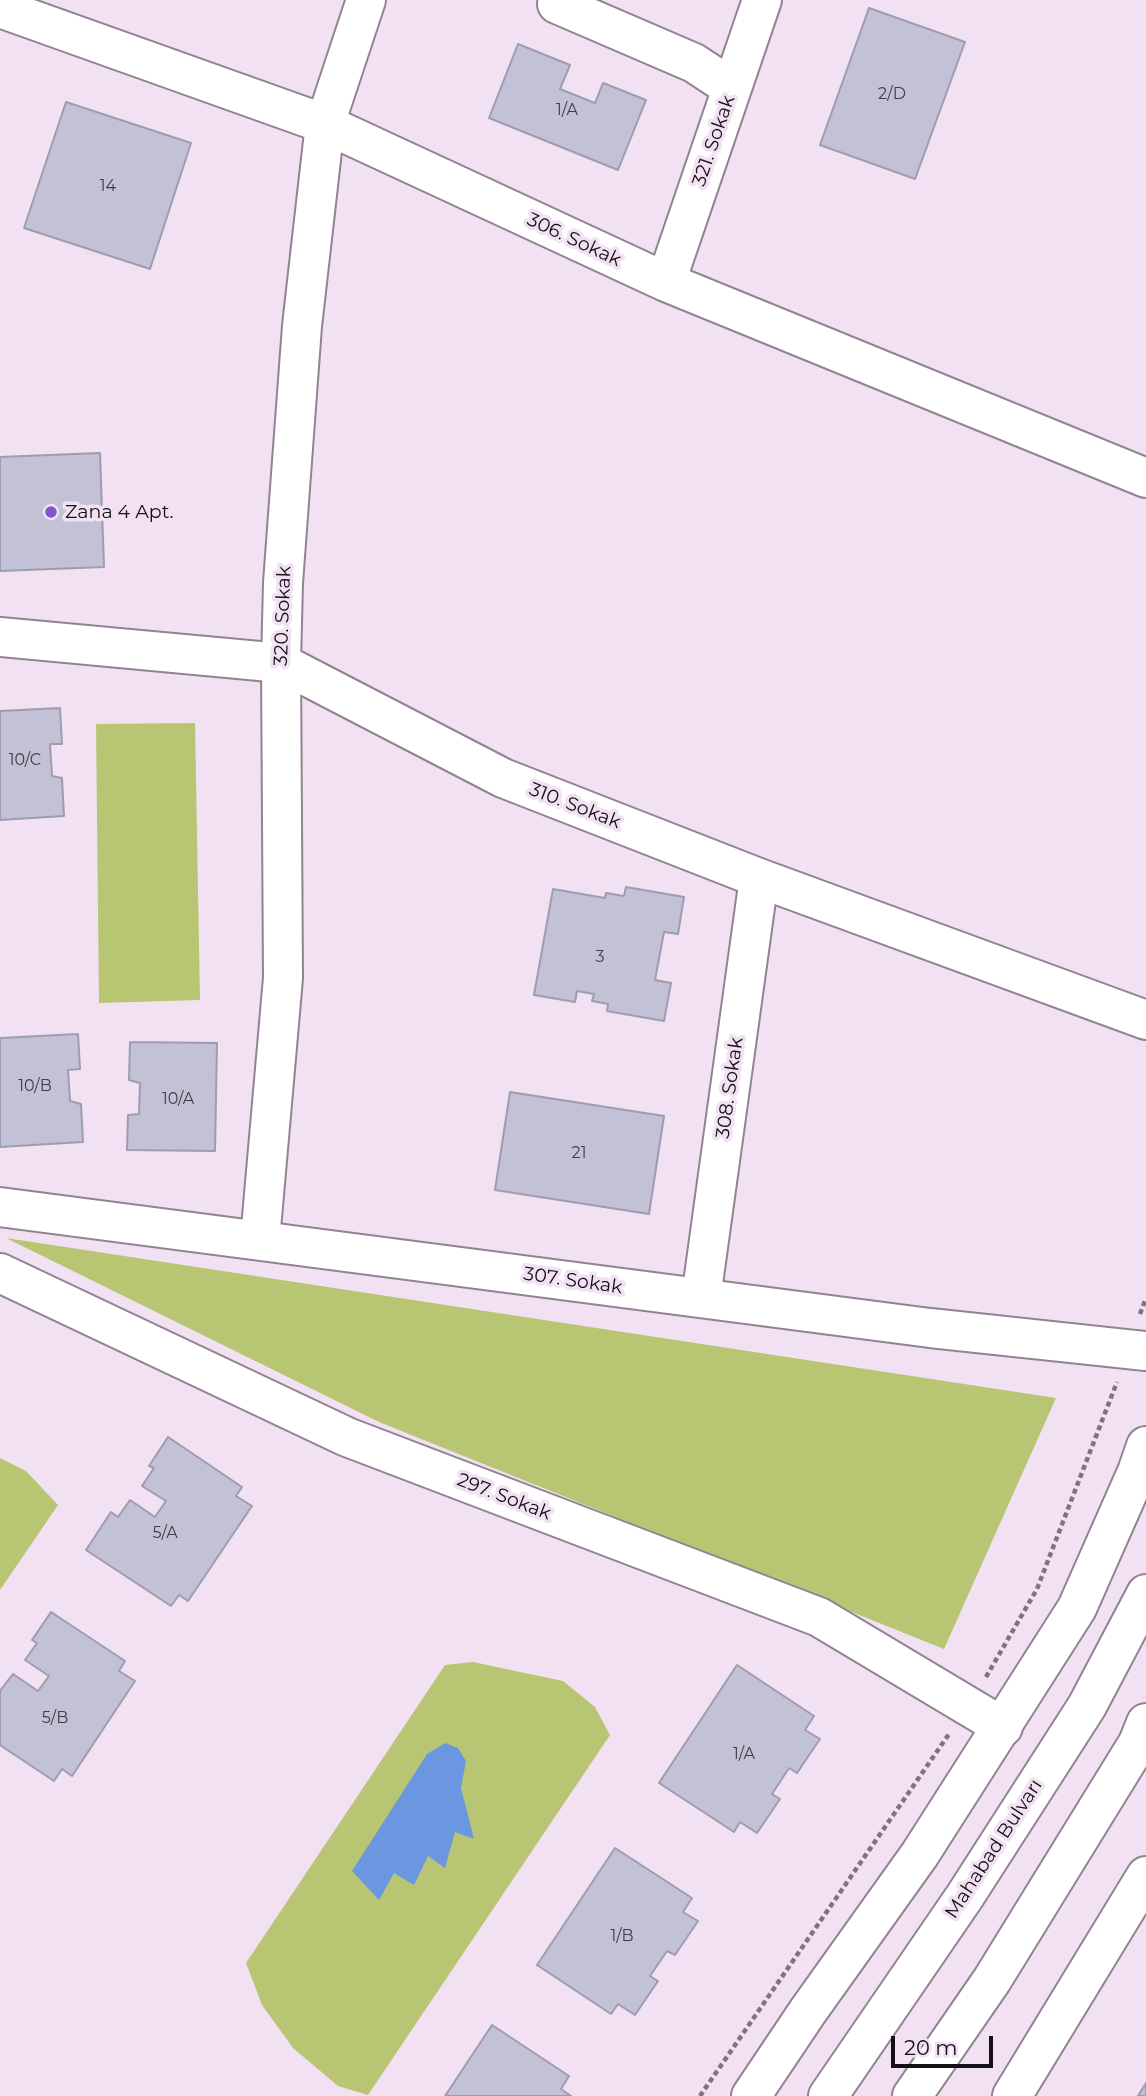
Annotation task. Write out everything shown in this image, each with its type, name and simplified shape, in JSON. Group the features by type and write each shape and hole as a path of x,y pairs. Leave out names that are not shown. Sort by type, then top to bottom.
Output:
{"street":[{"name":"320. Sokak","path":"260,1240 284,978 281,663 283,583 302,326 325,124 366,0"},
{"name":"321. Sokak","path":"666,282 762,0"},
{"path":"558,4 694,63 732,88"},
{"name":"306. Sokak","path":"4,11 325,124 666,282 1146,478"},
{"name":"310. Sokak","path":"0,637 281,663 503,778 759,878 1146,1020"},
{"name":"308. Sokak","path":"701,1298 759,878"},
{"name":"307. Sokak","path":"0,1207 930,1328 1146,1351"},
{"name":"297. Sokak","path":"0,1273 347,1437 819,1617 1003,1727"},
{"path":"751,2096 920,1854 1077,1608 1146,1446"},
{"name":"Mahabad Bulvarı","path":"828,2096 965,1896 1087,1706 1146,1594"},
{"path":"912,2096 992,1980 1138,1743 1146,1723"},
{"path":"1012,2096 1146,1876"}],"green space":[{"path":"195,723 200,1000 99,1003 96,724"},
{"path":"6,1238 1056,1398 944,1649 379,1422"},
{"path":"0,1458 26,1471 58,1505 0,1590"},
{"path":"473,1662 563,1681 595,1707 610,1735 368,2095 338,2086 293,2048 262,2005 246,1963 445,1665"}],"water":[{"path":"445,1743 458,1748 466,1761 461,1788 474,1839 455,1832 445,1868 428,1856 414,1885 394,1873 379,1900 352,1871 427,1754"}],"building":[{"path":"869,8 965,42 915,179 820,145"},
{"path":"518,44 570,65 560,89 595,103 603,83 646,100 618,170 489,118"},
{"path":"66,102 191,143 150,269 24,228"},
{"name":"Zana 4 Apt.","path":"100,453 104,567 0,571 0,457"},
{"path":"60,708 62,744 50,744 52,776 62,778 64,816 0,820 0,711"},
{"path":"626,887 684,897 678,934 664,932 655,980 671,983 664,1021 607,1011 608,1004 592,1001 594,994 577,991 575,1002 534,995 553,889 605,898 606,893 624,896"},
{"path":"78,1034 80,1069 68,1070 70,1101 81,1104 83,1142 0,1147 0,1038"},
{"path":"130,1042 217,1043 215,1151 127,1150 128,1115 139,1114 140,1083 129,1080"},
{"path":"510,1092 664,1116 649,1214 495,1190"},
{"path":"168,1437 242,1487 236,1496 252,1506 188,1601 179,1595 171,1606 86,1550 111,1512 118,1517 130,1500 155,1517 166,1501 142,1486 154,1468 149,1466"},
{"path":"51,1612 125,1661 119,1671 135,1681 72,1776 62,1769 54,1781 0,1745 0,1691 13,1674 38,1691 49,1676 25,1660 37,1643 32,1640"},
{"path":"737,1665 814,1716 805,1730 820,1739 797,1773 789,1768 772,1794 780,1799 757,1833 740,1822 734,1832 659,1783"},
{"path":"615,1848 692,1898 683,1912 698,1921 675,1955 667,1951 650,1976 658,1981 635,2015 618,2004 611,2014 537,1965"},
{"path":"492,2025 569,2076 561,2089 571,2096 445,2096"},
{"path":"1146,2083 1146,2096 1138,2096"}],"place":[{"name":"Zana 4 Apt.","path":"51,512"}]}
